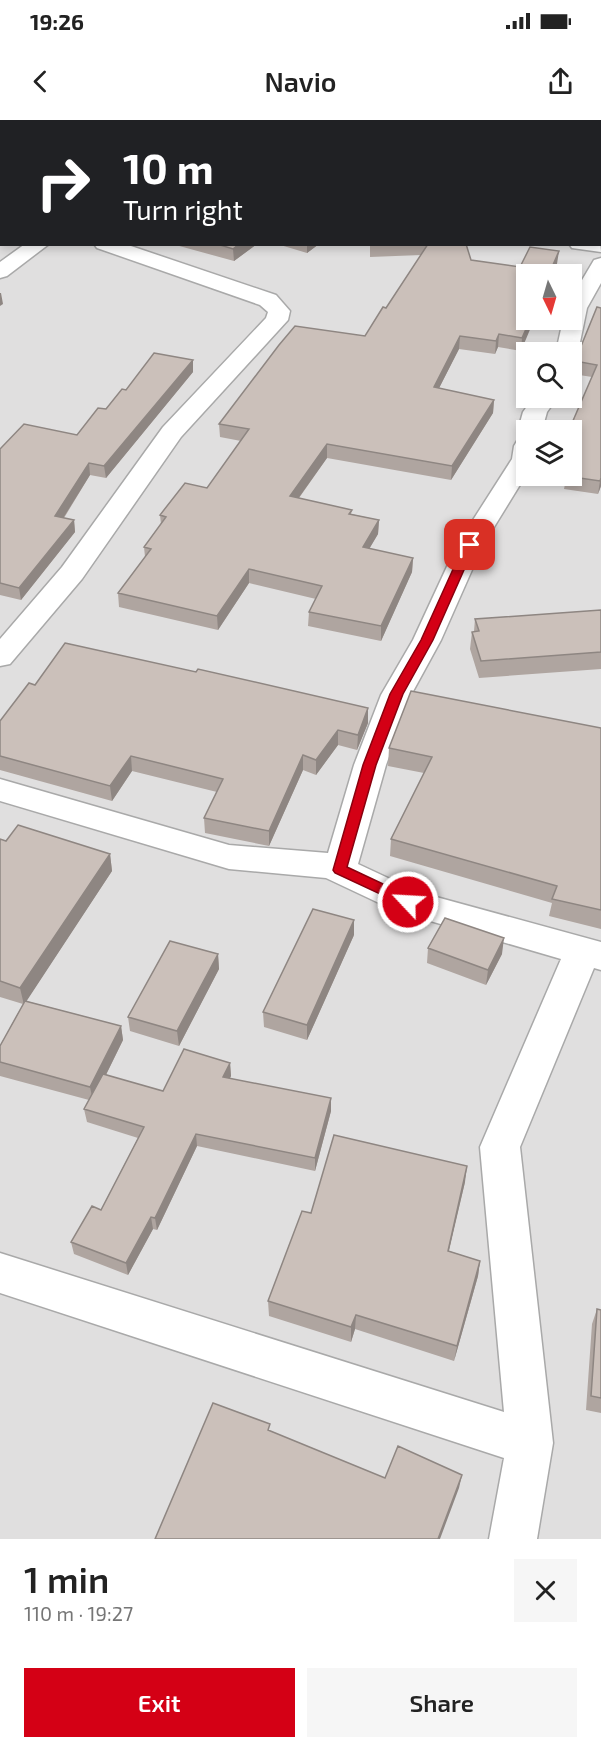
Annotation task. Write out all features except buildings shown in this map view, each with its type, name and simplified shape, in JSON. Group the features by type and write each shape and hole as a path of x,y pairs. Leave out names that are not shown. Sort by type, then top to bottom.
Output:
{"street":[{"path":"0,272 36,246"},
{"path":"0,657 72,573 172,432 277,320 279,311 268,300 110,246"},
{"path":"569,342 576,308 601,264"},
{"path":"340,870 370,765 396,694 427,640 470,545 516,472"},
{"path":"0,790 230,857 331,866 408,902 592,953 500,1147 530,1443 513,1539"},
{"path":"0,1273 530,1443"}],"shaded area":[{"path":"0,246 601,246 601,1539 0,1539"}],"route":[{"path":"408,902 340,870 370,765 396,694 427,640 470,545"}]}
